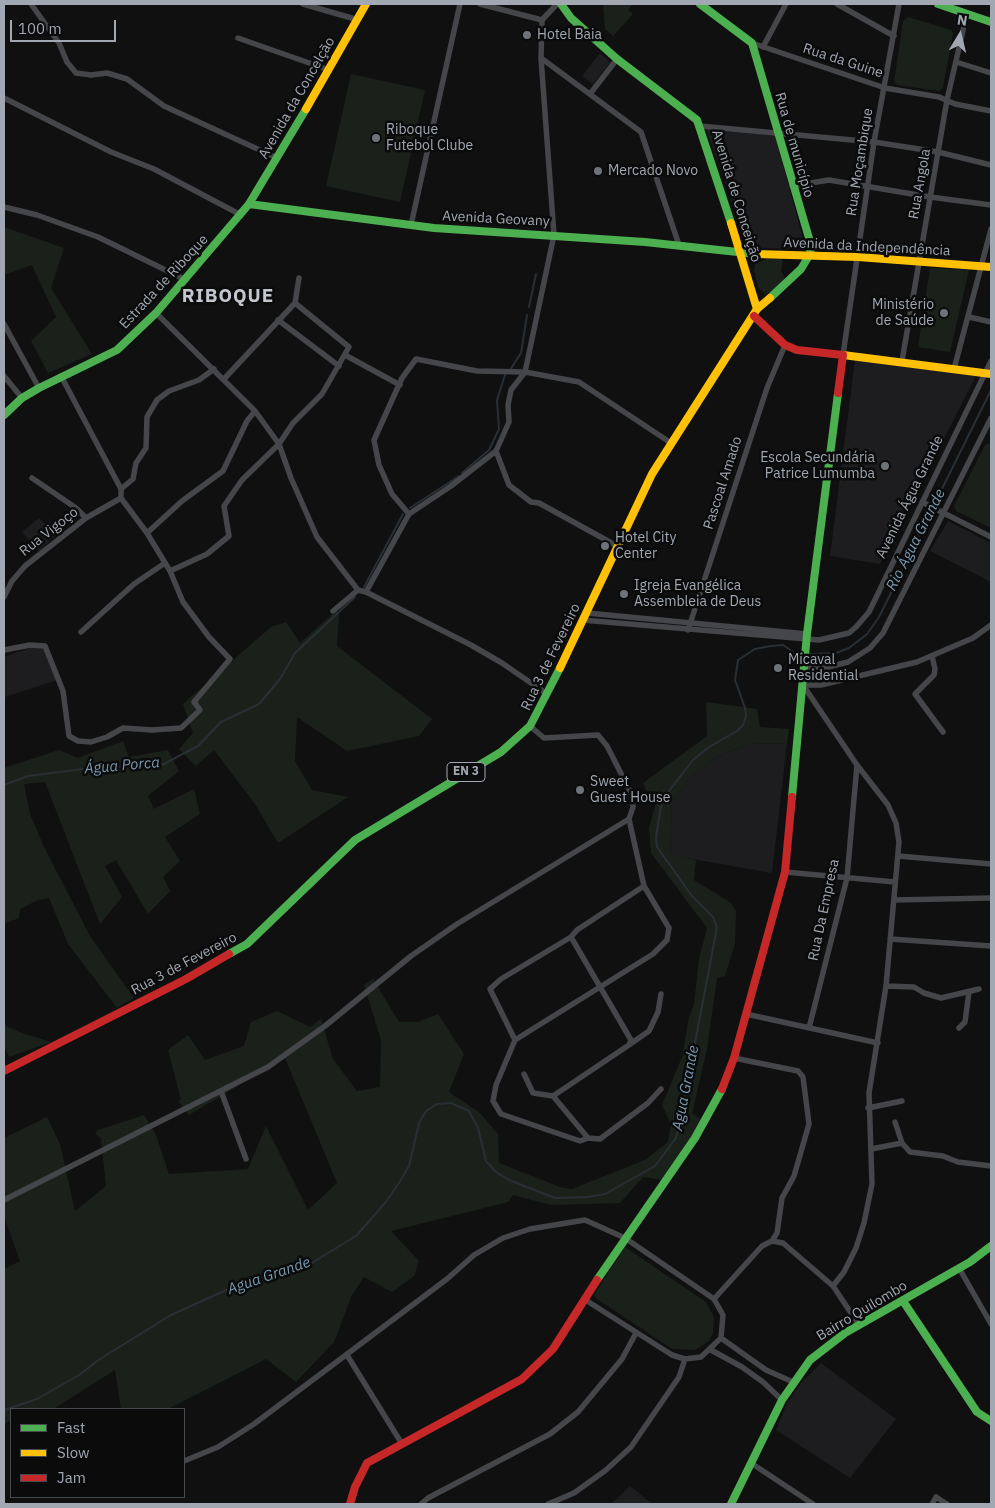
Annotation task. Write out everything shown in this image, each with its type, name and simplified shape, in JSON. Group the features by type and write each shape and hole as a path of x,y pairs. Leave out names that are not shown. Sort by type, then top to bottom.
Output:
{"main road":[{"name":"Avenida da Concelção","path":"249,204 329,70 355,19 366,4"},
{"name":"Avenida de Conceição","path":"561,4 571,18 617,59 691,113 700,126 741,254 755,312"},
{"name":"Rua da Guine","path":"700,4 752,43"},
{"path":"938,4 991,22"},
{"name":"Rua de município","path":"752,43 810,245 810,254"},
{"name":"Avenida Geovany","path":"249,204 411,225 679,245 741,254"},
{"name":"Estrada de Riboque","path":"4,415 22,398 39,388 117,350 156,313 186,280 249,204"},
{"name":"Avenida da Independência","path":"741,254 810,254 991,267"},
{"name":"Rua 3 de Fevereiro","path":"4,1071 186,979 247,944 355,840 500,752 530,726 585,616 644,488 755,312 801,269 810,254"},
{"path":"755,312 786,345 798,350 902,361 988,374"},
{"path":"350,1504 355,1487 367,1463 522,1379 553,1349 625,1238 695,1138 723,1087 734,1058 785,872 807,636 843,355"},
{"name":"Bairro Quilombo","path":"730,1504 782,1400 793,1382 822,1349 859,1325 959,1268 991,1246"},
{"path":"903,1300 939,1358 977,1412 991,1421"}],"street":[{"path":"31,4 59,43 67,62 76,73 91,75 107,73 128,79 164,106 277,158"},
{"path":"304,4 355,19"},
{"path":"411,225 460,4"},
{"path":"480,4 542,20"},
{"path":"366,592 409,514 457,482 496,451 509,422 508,405 511,390 525,372 554,235 541,58 542,20 557,4"},
{"path":"763,48 786,4"},
{"path":"837,4 894,36"},
{"name":"Rua Moçambique","path":"843,355 874,142 899,4"},
{"name":"Rua Angola","path":"902,361 947,100 967,13"},
{"path":"238,38 329,70"},
{"name":"Rua da Guine","path":"752,43 885,88 939,97 991,112"},
{"path":"541,58 641,132 679,245"},
{"path":"590,94 617,59"},
{"path":"956,62 991,73"},
{"path":"4,98 111,152 154,169 241,215"},
{"path":"700,126 874,142 938,152 991,166"},
{"path":"792,186 829,180 930,197 991,204"},
{"path":"4,207 37,215 98,237 186,280"},
{"path":"954,369 991,230"},
{"path":"224,379 295,303 299,278"},
{"path":"170,571 207,554 229,536 224,506 242,480 279,444 293,423 322,394 349,347 295,303"},
{"path":"156,313 255,411 279,444 291,478 317,537 358,590 366,592 502,663 547,694"},
{"path":"969,317 991,322"},
{"path":"278,320 339,366"},
{"path":"4,324 39,388"},
{"name":"Pascoal Amado","path":"688,630 767,388 786,345"},
{"path":"345,354 400,384"},
{"path":"409,514 392,494 379,465 374,440 400,384 416,358 477,371 525,372 579,382 671,443"},
{"name":"Avenida Água Grande","path":"807,636 819,640 841,636 856,627 869,612 988,374 991,361"},
{"path":"121,489 133,479 136,463 146,448 147,417 158,400 169,391 199,380 214,369"},
{"path":"4,376 22,398"},
{"path":"4,650 30,644 45,646 64,691 69,736 78,741 91,742 108,737 124,728 160,730 181,728 200,710 194,702 230,659 209,637 183,602 170,571 147,533 121,498 121,489 61,376"},
{"path":"147,533 182,502 223,471 247,421 255,411"},
{"path":"805,667 828,667 848,662 862,654 878,640 894,614 991,418"},
{"path":"985,430 991,434"},
{"path":"496,451 509,486 531,502 539,503 617,546"},
{"path":"32,478 80,510 86,518"},
{"name":"Rua Vigoço","path":"4,597 18,573 86,518 121,498"},
{"path":"924,503 991,537"},
{"path":"81,632 134,584 165,563"},
{"path":"332,611 358,590"},
{"path":"585,616 691,623 807,636"},
{"path":"585,616 688,630 807,636"},
{"path":"803,686 821,685 916,662 973,638 991,625"},
{"path":"932,656 935,669 934,675 915,694 943,732"},
{"path":"803,686 857,765 888,805 896,823 898,856 886,986 868,1108 872,1184 864,1223 848,1264 833,1286"},
{"path":"530,726 544,738 598,735 607,746 632,795 633,807 629,819 644,886 669,928 667,940 652,954 601,988 515,1040 496,1085 493,1101 501,1114 580,1141 588,1138 600,1139 648,1103 661,1089"},
{"name":"Rua Da Empresa","path":"809,1028 847,878 857,765"},
{"path":"4,1200 268,1067 311,1036 411,956 457,924 629,819"},
{"path":"898,856 991,864"},
{"path":"785,872 895,882"},
{"path":"515,1040 490,989 500,979 571,937 577,930 644,886"},
{"path":"894,900 991,898"},
{"path":"571,937 631,1040 630,1046"},
{"path":"890,939 991,946"},
{"path":"886,986 914,987 924,993 942,998 979,989"},
{"path":"960,1028 965,1022 969,992"},
{"path":"524,1074 533,1093 553,1096 630,1046 649,1031 658,1012 661,994"},
{"path":"746,1014 878,1043"},
{"path":"714,1299 762,1246 772,1241 777,1233 782,1198 794,1176 809,1124 803,1077 798,1071 734,1058"},
{"path":"220,1091 246,1160"},
{"path":"553,1096 588,1138"},
{"path":"868,1108 902,1101"},
{"path":"895,1122 902,1143 910,1152 943,1156 958,1162 991,1166"},
{"path":"871,1149 902,1143"},
{"path":"185,1461 218,1447 247,1429 447,1279 474,1255 503,1238 530,1229 585,1220 625,1238 714,1299 722,1315 721,1338 701,1357 685,1359 672,1356 584,1300"},
{"path":"772,1241 783,1243 833,1286 859,1325"},
{"path":"959,1268 991,1324"},
{"path":"421,1504 428,1498 550,1434 578,1412 622,1359 636,1333"},
{"path":"721,1338 766,1370 793,1382"},
{"path":"710,1350 742,1367 764,1382 782,1400"},
{"path":"346,1355 402,1444"},
{"path":"548,1504 574,1493 606,1470 631,1446 679,1377 685,1359"},
{"path":"751,1463 813,1504"},
{"path":"932,1504 936,1498 947,1504"}],"shaded area":[{"path":"603,4 633,4 628,10 633,14 613,36 605,29"},
{"path":"908,17 951,30 953,33 943,87 940,91 898,85 894,82 903,21"},
{"path":"600,53 610,62 593,84 582,76"},
{"name":"Riboque Futebol Clube","path":"351,74 425,90 400,202 326,186"},
{"path":"706,129 775,135 806,250 748,247"},
{"path":"4,227 64,248 51,288 92,354 48,373 31,341 56,317 32,265 4,275"},
{"path":"771,257 781,258 783,261 781,270 785,279 771,292 765,294 758,287 754,270 755,264"},
{"path":"930,268 969,270 950,352 918,347"},
{"name":"Escola Secundária Patrice Lumumba","path":"855,360 976,376 880,564 830,556"},
{"path":"990,443 991,528 956,511 954,506 985,445"},
{"path":"39,518 56,535 39,551 22,532"},
{"path":"948,521 991,543 991,582 930,551"},
{"path":"337,610 339,615 337,646 432,719 419,736 347,751 297,717 295,761 312,790 348,797 278,843 255,804 214,750 196,766 179,749 193,733 183,704 271,627 286,622 300,643"},
{"path":"44,643 57,680 5,697 4,657"},
{"path":"706,702 757,709 760,727 789,729 787,743 747,744 714,758 691,777 672,802 670,854 696,860 694,880 731,903 736,911 735,944 725,976 717,978 707,1049 692,1113 706,1123 670,1181 643,1177 620,1203 551,1205 513,1195 508,1202 391,1231 419,1261 414,1276 392,1292 364,1277 352,1295 334,1342 296,1382 266,1359 170,1408 121,1408 115,1370 55,1408 10,1408 10,1421 4,1424 4,1269 20,1261 4,1216 4,1138 47,1117 60,1144 75,1211 106,1186 101,1139 95,1133 98,1130 144,1115 156,1135 169,1174 248,1169 266,1126 308,1210 337,1183 285,1058 189,1115 178,1101 181,1100 168,1050 188,1035 205,1060 244,1046 251,1022 277,1011 310,1027 321,1019 333,1059 357,1091 380,1087 381,1040 364,985 373,979 399,1022 418,1022 438,1014 464,1054 449,1092 480,1113 498,1134 499,1163 560,1187 572,1189 645,1160 668,1142 671,1124 662,1105 682,1057 689,1017 694,1005 699,958 707,928 651,853 649,828 659,792 647,791 643,783 707,736"},
{"path":"123,741 129,757 168,750 179,771 148,796 154,809 194,789 200,814 165,837 180,861 163,877 170,891 148,914 116,860 105,866 122,897 100,924 45,782 24,784 30,814 44,847 90,936 134,998 117,1008 68,944 49,898 38,900 20,909 19,918 4,924 4,768 59,750 78,758"},
{"path":"787,743 772,873 670,855 672,802 691,777 714,758 747,744"},
{"path":"4,1022 6,1026 22,1033 51,1042 9,1057 4,1046"},
{"path":"625,1247 706,1302 714,1317 713,1333 709,1341 695,1350 672,1349 597,1299 594,1295"},
{"path":"821,1363 896,1419 850,1478 776,1430 787,1403 801,1383"},
{"path":"630,1486 652,1504 611,1504"}],"waterway":[{"path":"529,307 536,274"},
{"path":"510,370 521,353 527,315"},
{"path":"462,473 489,450 499,429 497,400 505,375"},
{"name":"Rio Água Grande","path":"934,505 991,390"},
{"path":"410,508 459,476"},
{"name":"Rio Água Grande","path":"811,654 836,653 849,648 867,634 879,617 932,510"},
{"path":"364,587 403,514"},
{"name":"Água Porca","path":"4,785 28,776 91,768 160,766 198,746 221,722 259,704 280,679 295,653 355,597"},
{"name":"Agua Grande","path":"4,1410 37,1399 79,1375 100,1359 171,1315 244,1282 312,1263 357,1235 385,1203 399,1183 409,1166 419,1123 426,1111 437,1104 451,1103 469,1111 478,1128 486,1161 496,1172 509,1180 555,1198 588,1197 605,1194 655,1166 676,1138 717,927 713,917 692,896 657,847 656,837 662,800 693,760 743,725 746,716 745,708 735,680 738,660 755,649 771,646 783,645 796,654"}],"traffic: fast":[{"path":"561,4 571,18 617,59 697,120 731,223"},
{"path":"700,4 752,43 811,245 810,254 801,269 770,298"},
{"path":"938,4 991,22"},
{"path":"4,415 22,398 39,388 117,350 156,313 249,204 306,109"},
{"path":"249,204 434,228 645,242 756,254"},
{"path":"792,797 807,634 838,393"},
{"path":"229,954 247,944 355,840 501,752 530,726 560,668"},
{"path":"597,1280 695,1138 722,1089"},
{"path":"731,1504 782,1400 810,1360 845,1333 970,1262 991,1246"},
{"path":"903,1301 977,1412 991,1421"}],"traffic: slow":[{"path":"306,109 366,4"},
{"path":"731,223 757,309"},
{"path":"756,254 858,257 991,267"},
{"path":"560,668 652,474 757,309 770,298"},
{"path":"843,355 991,374"}],"traffic: jam":[{"path":"754,316 785,345 797,350 843,355 838,393"},
{"path":"722,1089 734,1058 785,872 792,797"},
{"path":"4,1071 186,979 229,954"},
{"path":"350,1504 355,1487 367,1463 522,1379 553,1349 597,1280"}],"place":[{"name":"Hotel Baia","path":"527,35"},
{"name":"Riboque Futebol Clube","path":"376,138"},
{"name":"Mercado Novo","path":"598,171"},
{"name":"Ministério de Saúde","path":"944,313"},
{"name":"Escola Secundária Patrice Lumumba","path":"885,466"},
{"name":"Hotel City Center","path":"605,546"},
{"name":"Igreja Evangélica Assembleia de Deus","path":"624,594"},
{"name":"Micaval Residential","path":"778,668"},
{"name":"Sweet Guest House","path":"580,790"}],"district":[{"name":"RIBOQUE","path":"228,297"}]}
